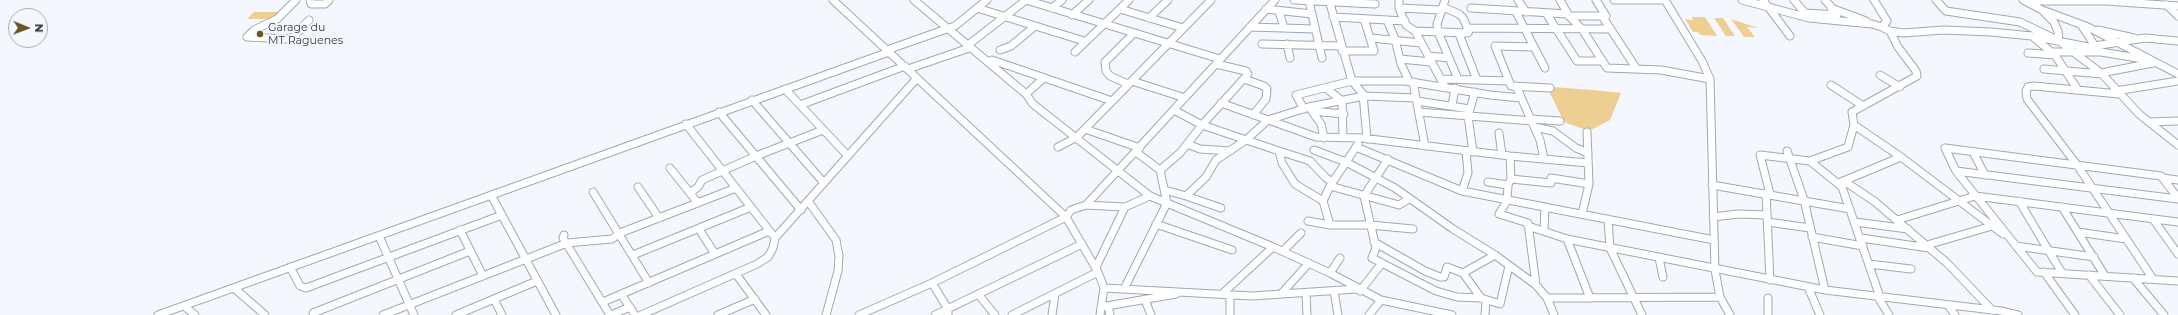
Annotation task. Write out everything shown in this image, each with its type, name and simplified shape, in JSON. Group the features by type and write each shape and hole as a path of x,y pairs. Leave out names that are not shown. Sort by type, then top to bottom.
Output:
{"street":[{"path":"296,0 277,19 254,30 247,36 249,38 293,37 309,20"},
{"path":"310,0 311,4 326,4 329,0"},
{"path":"833,0 1066,217 1097,269 1104,288 1103,309"},
{"path":"914,0 1026,94 1033,104 1077,137 1150,196 1272,246 1330,273 1358,290 1381,300 1451,315"},
{"path":"158,315 948,29 988,0"},
{"path":"800,105 969,46 1026,0 1134,33 1246,71 1248,74 1202,125 1180,153 1160,170"},
{"path":"1052,8 1062,0"},
{"path":"1072,15 1089,0"},
{"path":"1074,52 1129,0"},
{"path":"1149,18 1168,0"},
{"path":"1058,147 1077,137 1211,0"},
{"path":"1086,205 1275,0"},
{"path":"1294,0 1329,0 1375,4"},
{"path":"1329,0 1352,81 1364,96 1364,138 1356,147 1331,184 1323,200 1330,225"},
{"path":"1399,0 1399,8 1406,25 1415,30 1459,34 1468,33 1467,28 1459,14 1442,8 1399,8"},
{"path":"1408,7 1409,0"},
{"path":"1445,0 1437,24 1438,32 1458,79"},
{"path":"1518,0 1526,12"},
{"path":"1560,0 1568,15 1582,29 1607,68 1661,70 1710,79"},
{"path":"1471,8 1502,8 1516,12 1606,16 1596,0"},
{"path":"1614,0 1665,0 1702,61 1710,79 1709,95 1715,270 1720,297 1730,315"},
{"path":"1742,0 1769,8 1807,16 1879,26 1887,22 1874,0"},
{"path":"1763,0 1790,36"},
{"path":"1794,0 1807,16"},
{"path":"1820,0 1826,1 1843,21"},
{"path":"1936,0 1946,11 2020,22 2059,41 2102,74 2118,93 2149,122 2177,145"},
{"path":"2024,0 2165,2 2178,6"},
{"path":"2024,0 2042,10 2088,27 2138,39 2178,41"},
{"path":"1309,1 1322,58"},
{"path":"2165,2 2178,16"},
{"path":"977,8 1084,41"},
{"path":"1832,8 1890,31 1903,33 1944,30 2032,36 2111,54 2151,61"},
{"path":"1120,9 1183,28"},
{"path":"1266,9 1312,14"},
{"path":"2042,10 2054,22 2058,31 2059,41"},
{"path":"1279,11 1284,28"},
{"path":"1516,12 1545,68"},
{"path":"1546,13 1577,61 1602,60"},
{"path":"1807,16 1838,15"},
{"path":"1602,16 1636,68"},
{"path":"1333,17 1405,21"},
{"path":"2054,22 2063,18"},
{"path":"1262,44 1319,45 1374,51 1364,19"},
{"path":"1387,20 1395,39 1400,59 1411,81 1419,112 1425,146"},
{"path":"2080,24 2094,49"},
{"path":"1000,50 1011,46 1035,26"},
{"path":"1250,27 1315,29"},
{"path":"2088,27 2178,74"},
{"path":"1467,28 1525,30 1611,29"},
{"path":"1415,30 1445,87"},
{"path":"1770,280 1767,247 1769,238 1767,218 1768,193 1760,155 1810,161 1848,147 1854,126 1852,112 1900,87 1917,76 1916,71 1898,47 1890,31"},
{"path":"1134,33 1105,62 1106,71 1110,76 1185,98"},
{"path":"1459,34 1477,80"},
{"path":"2032,36 2053,54 2078,90"},
{"path":"1371,38 1395,39 1422,43"},
{"path":"2028,53 2053,54 2075,52 2138,39"},
{"path":"2111,54 2118,43"},
{"path":"1287,44 1290,58"},
{"path":"1534,47 1495,46 1511,86 1550,88"},
{"path":"1400,59 1449,58"},
{"path":"988,62 992,60 1112,101"},
{"path":"2044,69 2102,74 2151,61"},
{"path":"1880,75 1900,87"},
{"path":"641,315 736,274 768,257 773,248 775,238 917,78"},
{"path":"1026,94 1044,78"},
{"path":"1244,78 1264,86 1268,93 1266,99 1253,115"},
{"path":"1441,79 1509,82"},
{"path":"1324,138 1322,124 1296,98 1296,95 1352,81 1411,81 1521,98"},
{"path":"2153,279 2077,166 2043,118 2027,99 2026,91 2028,87 2034,86 2118,93 2178,81"},
{"path":"1831,85 1863,106"},
{"path":"1516,86 1540,140 1544,159"},
{"path":"1326,88 1342,100 1344,114 1343,138"},
{"path":"1452,106 1455,88"},
{"path":"785,89 848,156"},
{"path":"1462,191 1468,173 1470,151 1469,113 1475,92"},
{"path":"1186,196 1206,177 1216,160 1246,140 1268,120 1342,100 1364,96 1416,100 1452,106 1469,113"},
{"path":"752,100 824,183"},
{"path":"1221,103 1308,135 1324,138 1364,138 1510,156 1588,163"},
{"path":"1308,109 1344,114"},
{"path":"1174,110 1202,125 1279,152 1310,161 1331,184 1364,196 1399,205 1409,199"},
{"path":"719,112 801,210"},
{"path":"1419,112 1469,113 1533,123 1562,136 1576,148 1588,153"},
{"path":"1533,123 1544,120 1560,121"},
{"path":"1544,120 1548,130"},
{"path":"2149,122 2178,121"},
{"path":"686,124 775,238"},
{"path":"1854,126 1901,157 2014,244 2049,251 2094,257"},
{"path":"1085,129 1138,150 1160,170 1165,190 1167,203 1124,289"},
{"path":"690,193 698,187 702,180 756,156 823,130"},
{"path":"1582,214 1590,184 1587,132"},
{"path":"1499,133 1502,155"},
{"path":"1187,144 1200,149 1230,151"},
{"path":"1356,147 1432,180 1462,191 1507,201 1608,218 1714,240"},
{"path":"2178,180 1945,148 1956,171 2037,272 2178,281"},
{"path":"1314,150 1346,162 1376,178 1495,255 1536,285 1547,298 1554,315"},
{"path":"1787,151 1804,200 1825,290"},
{"path":"1279,152 1282,163 1295,184 1323,200"},
{"path":"1973,152 1985,175"},
{"path":"1510,156 1507,201 1499,214 1528,223 1536,285"},
{"path":"1842,182 1901,157"},
{"path":"1388,160 1364,196 1376,248 1372,258 1436,291 1457,297 1483,299 1500,304 1510,266"},
{"path":"1810,161 1874,201 1947,263 1992,310"},
{"path":"670,168 698,203"},
{"path":"1956,171 2178,199"},
{"path":"1488,182 1551,183 1551,178 1590,184"},
{"path":"2163,178 2178,199"},
{"path":"1842,182 1879,297 1889,315"},
{"path":"1712,185 1768,193 1850,209"},
{"path":"638,187 659,218"},
{"path":"383,315 567,243 612,239 620,233 736,188"},
{"path":"1165,190 1221,208"},
{"path":"593,192 620,233 649,282"},
{"path":"491,195 556,315"},
{"path":"859,315 932,283 1066,217 1072,210 1086,205 1125,207 1150,196"},
{"path":"1897,220 1975,196 2178,222"},
{"path":"808,201 836,240 839,256 838,271 826,315"},
{"path":"2019,201 2062,273"},
{"path":"1012,315 1055,294 1097,269 1125,207"},
{"path":"2062,207 2105,276"},
{"path":"633,255 751,208"},
{"path":"1544,231 1545,208"},
{"path":"1713,217 1738,214 1767,218 1810,228"},
{"path":"290,267 300,286 306,288 502,215"},
{"path":"1608,218 1610,248 1642,315"},
{"path":"2153,219 2178,254"},
{"path":"1308,221 1330,225 1370,225 1412,229"},
{"path":"1855,222 1908,229"},
{"path":"1156,224 1232,250"},
{"path":"1528,226 1567,239 1715,270 1808,287 1992,310 2018,315"},
{"path":"1812,237 1928,247 1992,226"},
{"path":"699,229 715,254"},
{"path":"460,230 483,276"},
{"path":"603,302 770,231"},
{"path":"2078,232 2126,239"},
{"path":"1283,251 1301,233"},
{"path":"564,235 563,238 611,315 630,307"},
{"path":"379,236 414,315"},
{"path":"1567,239 1590,298"},
{"path":"1374,242 1425,271 1440,277 1444,277 1446,267 1463,274 1483,299 1485,315"},
{"path":"935,315 948,312 978,294 1082,244"},
{"path":"1226,294 1272,246"},
{"path":"313,313 470,251"},
{"path":"1463,274 1495,255"},
{"path":"1330,273 1340,258"},
{"path":"1659,258 1664,277"},
{"path":"1281,294 1309,263"},
{"path":"1104,288 1252,296 1358,290 1382,263"},
{"path":"1869,264 1911,269"},
{"path":"2044,272 2075,315"},
{"path":"736,274 766,315"},
{"path":"2089,275 2120,315"},
{"path":"2133,278 2164,315"},
{"path":"456,315 537,281"},
{"path":"932,283 948,312"},
{"path":"1808,287 1820,315"},
{"path":"234,288 265,315"},
{"path":"1334,291 1338,315"},
{"path":"1103,309 1189,292"},
{"path":"1306,293 1307,315"},
{"path":"621,294 635,315"},
{"path":"978,294 995,315"},
{"path":"1052,315 1055,294"},
{"path":"1226,294 1230,315"},
{"path":"1547,298 1720,297"},
{"path":"1768,298 1768,315"},
{"path":"494,299 502,315"},
{"path":"718,315 754,299"},
{"path":"1145,300 1151,315"},
{"path":"1369,315 1381,300"},
{"path":"1948,305 1954,315"},
{"path":"184,306 195,315"},
{"path":"1103,309 1110,315"}],"shaded area":[{"path":"254,12 283,12 276,19 247,19"},
{"path":"1692,17 1705,17 1717,36 1700,35 1698,32 1693,32 1685,19 1693,20"},
{"path":"1714,18 1723,18 1735,36 1726,36"},
{"path":"1731,19 1758,28 1747,27 1755,37 1744,37"},
{"path":"1552,87 1621,93 1610,120 1589,131 1564,122 1548,89"}],"place":[{"name":"Garage du MT Raguenes","path":"260,34"}]}
